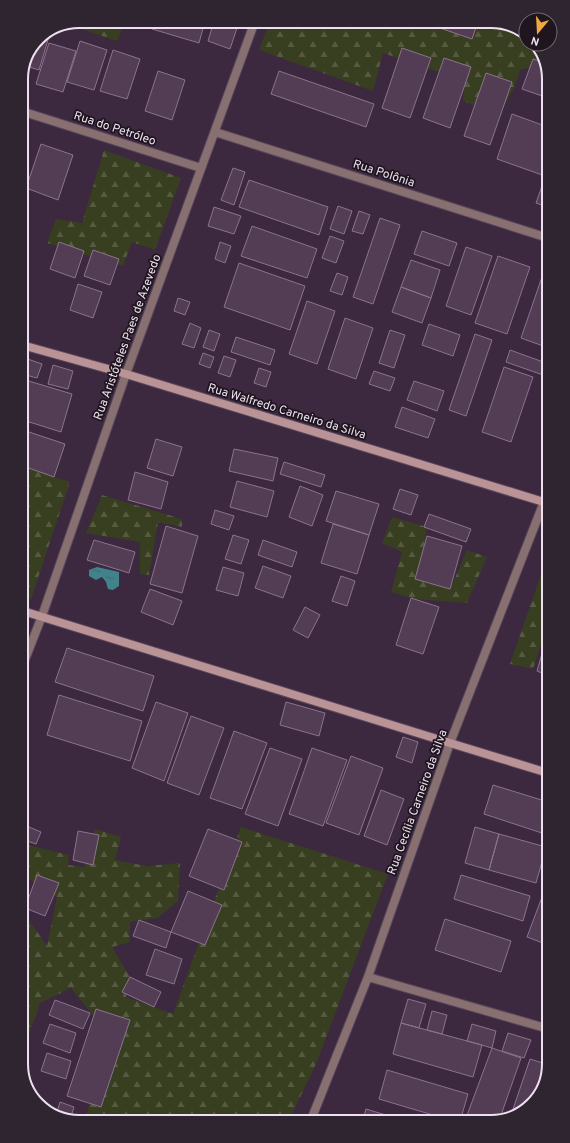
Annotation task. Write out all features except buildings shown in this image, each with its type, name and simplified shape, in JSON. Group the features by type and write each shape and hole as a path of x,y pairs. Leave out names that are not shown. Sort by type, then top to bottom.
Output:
{"main road":[{"name":"Rua Walfredo Carneiro da Silva","path":"28,347 126,374 542,502"},
{"path":"28,612 542,771"}],"street":[{"name":"Rua Aristóteles Paes de Azevedo","path":"28,652 42,616 126,374 252,28"},
{"name":"Rua do Petróleo","path":"28,113 202,168"},
{"name":"Rua Polônia","path":"215,132 542,236"},
{"name":"Rua Cecília Carneiro da Silva","path":"313,1115 368,977 450,743 542,511"},
{"path":"368,977 542,1027"}],"green space":[{"path":"79,28 123,28 117,41"},
{"path":"267,28 494,28 510,32 518,36 518,52 534,52 540,67 521,69 513,90 499,114 463,101 465,81 383,53 373,91 259,50"},
{"path":"104,150 181,178 155,250 132,242 123,266 47,243 56,219 82,223"},
{"path":"28,468 70,482 31,599 28,598"},
{"path":"102,495 182,519 182,527 158,522 149,575 140,574 140,542 86,533"},
{"path":"392,517 427,527 420,569 430,584 453,583 467,550 487,557 467,603 415,599 391,592 402,552 382,543"},
{"path":"542,571 542,641 533,669 510,664"},
{"path":"241,827 388,874 316,1064 291,1115 86,1115 111,1038 71,988 40,1003 28,1037 28,918 47,946 57,897 28,879 28,845 69,855 68,865 84,867 95,829 121,837 115,860 146,866 180,863 178,901 157,918 130,922 130,942 112,947 130,977 126,997 173,1014"}],"water":[{"path":"97,567 119,572 119,586 113,590 108,589 106,582 102,577 96,580 89,576 89,570"}]}
